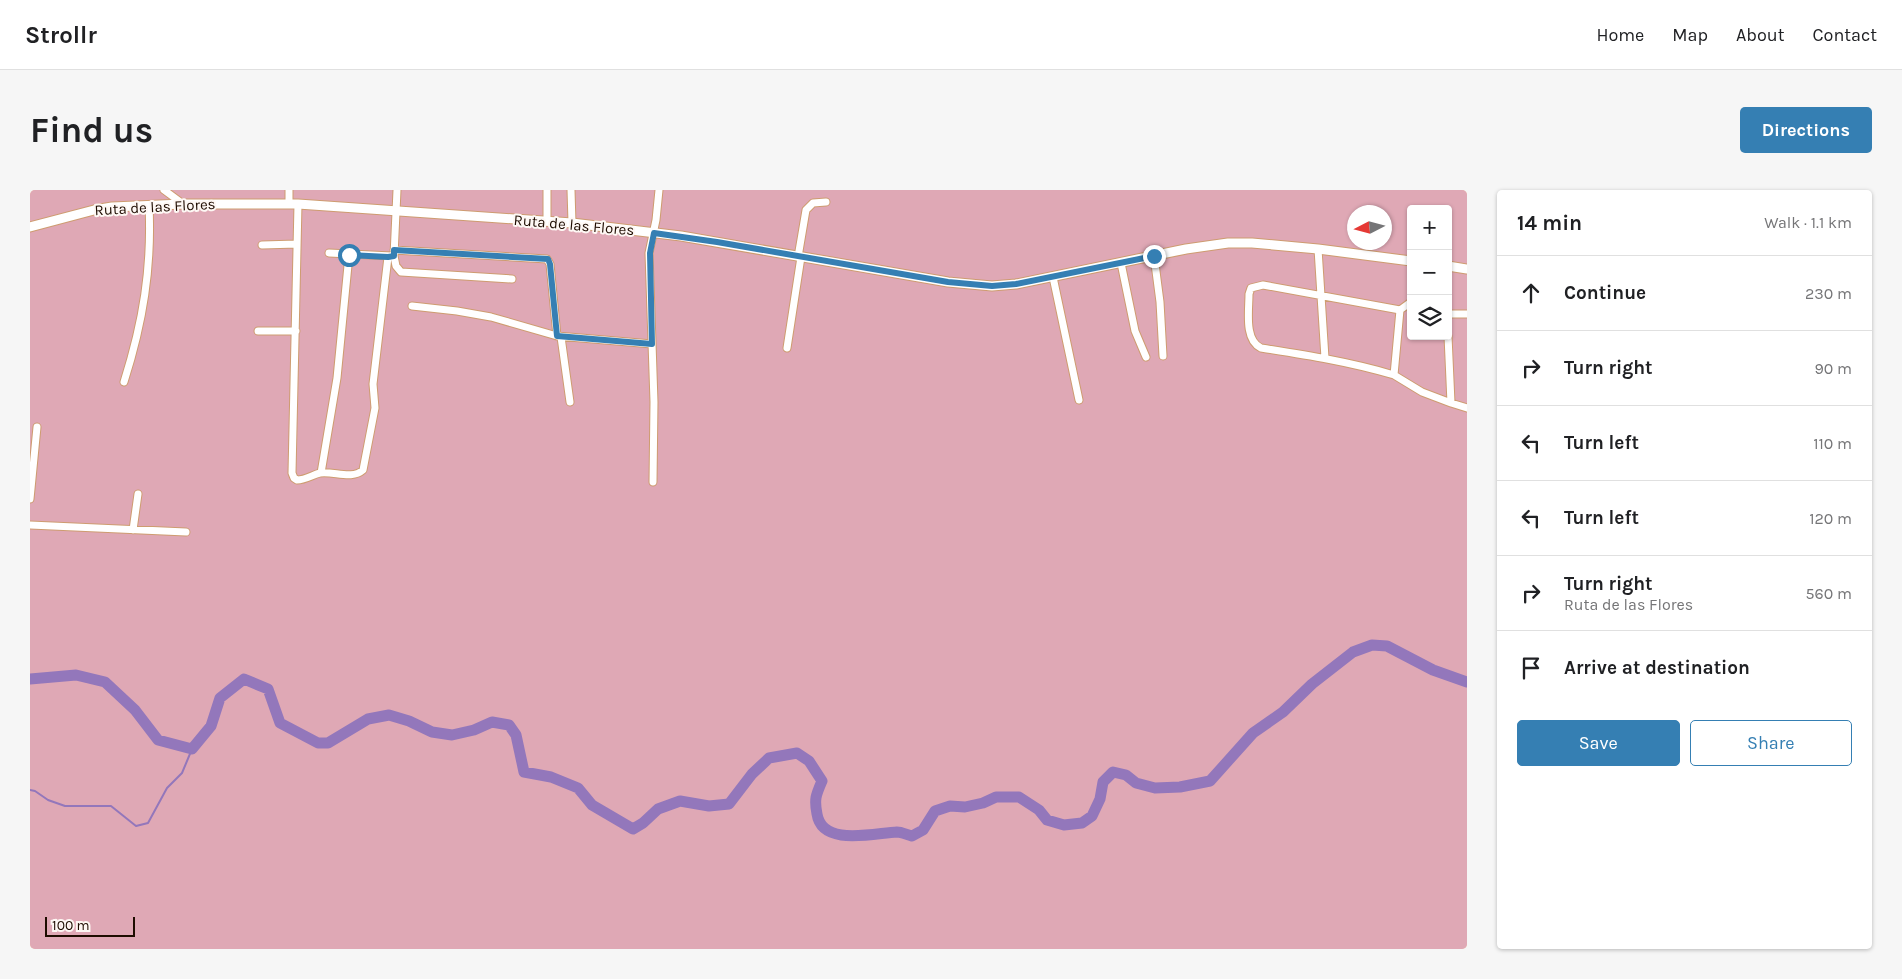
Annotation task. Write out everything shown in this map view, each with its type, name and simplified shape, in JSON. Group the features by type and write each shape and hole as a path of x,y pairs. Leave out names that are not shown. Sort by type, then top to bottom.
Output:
{"main road":[{"name":"Ruta de las Flores","path":"30,227 94,210 149,205 294,204 396,210 572,223 654,233 708,240 972,285 992,286 1016,284 1228,243 1252,243 1318,249 1407,260"},
{"path":"1452,267 1467,269"}],"street":[{"path":"164,190 183,204"},
{"path":"289,190 294,204 297,244 292,473 297,480 321,473 359,474 366,462 375,408 373,384 392,254 397,190"},
{"path":"547,190 547,222"},
{"path":"571,190 572,223"},
{"path":"653,482 654,402 650,253 659,190"},
{"path":"787,348 806,210 814,203 826,202"},
{"path":"124,382 137,339 146,291 150,249 149,205"},
{"path":"262,245 297,244"},
{"path":"1318,249 1325,358"},
{"path":"329,253 548,259 570,402"},
{"path":"392,254 398,269 406,273 512,279"},
{"path":"321,473 337,378 349,255"},
{"path":"1154,256 1160,302 1163,356"},
{"path":"1121,263 1135,331 1146,357"},
{"path":"1053,276 1079,400"},
{"path":"1407,305 1400,310 1256,286 1251,288 1249,294 1250,333 1255,346 1325,358 1394,375 1422,392 1467,408"},
{"path":"412,306 456,310 491,317 559,336 652,344"},
{"path":"1394,375 1400,310"},
{"path":"1452,314 1467,314"},
{"path":"258,331 296,332"},
{"path":"1448,340 1451,402"},
{"path":"30,499 37,426"},
{"path":"133,530 138,494"},
{"path":"30,525 186,532"}],"shaded area":[{"path":"30,190 1467,190 1467,949 30,949"}],"waterway":[{"path":"30,679 76,675 105,682 135,710 158,740 192,749 211,726 220,698 244,679 268,689 280,723 318,743 328,743 368,719 389,715 409,721 432,732 452,735 474,730 492,722 509,725 516,735 524,772 551,777 578,788 592,805 633,829 643,823 658,809 680,801 709,806 729,804 752,774 769,758 797,753 809,761 822,781 816,797 816,809 821,824 828,831 850,836 897,832 912,836 923,830 935,811 950,806 965,807 983,803 996,797 1019,797 1039,810 1047,820 1064,825 1082,823 1092,816 1100,799 1103,782 1113,772 1126,775 1136,783 1155,788 1180,787 1210,781 1253,733 1283,712 1312,684 1353,652 1372,645 1387,646 1433,670 1467,682"},
{"path":"30,790 35,791 48,800 65,806 111,806 136,826 148,823 167,788 182,773 192,749"}],"route":[{"path":"349,255 388,257 394,256 394,250 548,259 557,336 652,344 650,253 654,233 682,236 948,282 992,286 1016,284 1154,256"}]}
